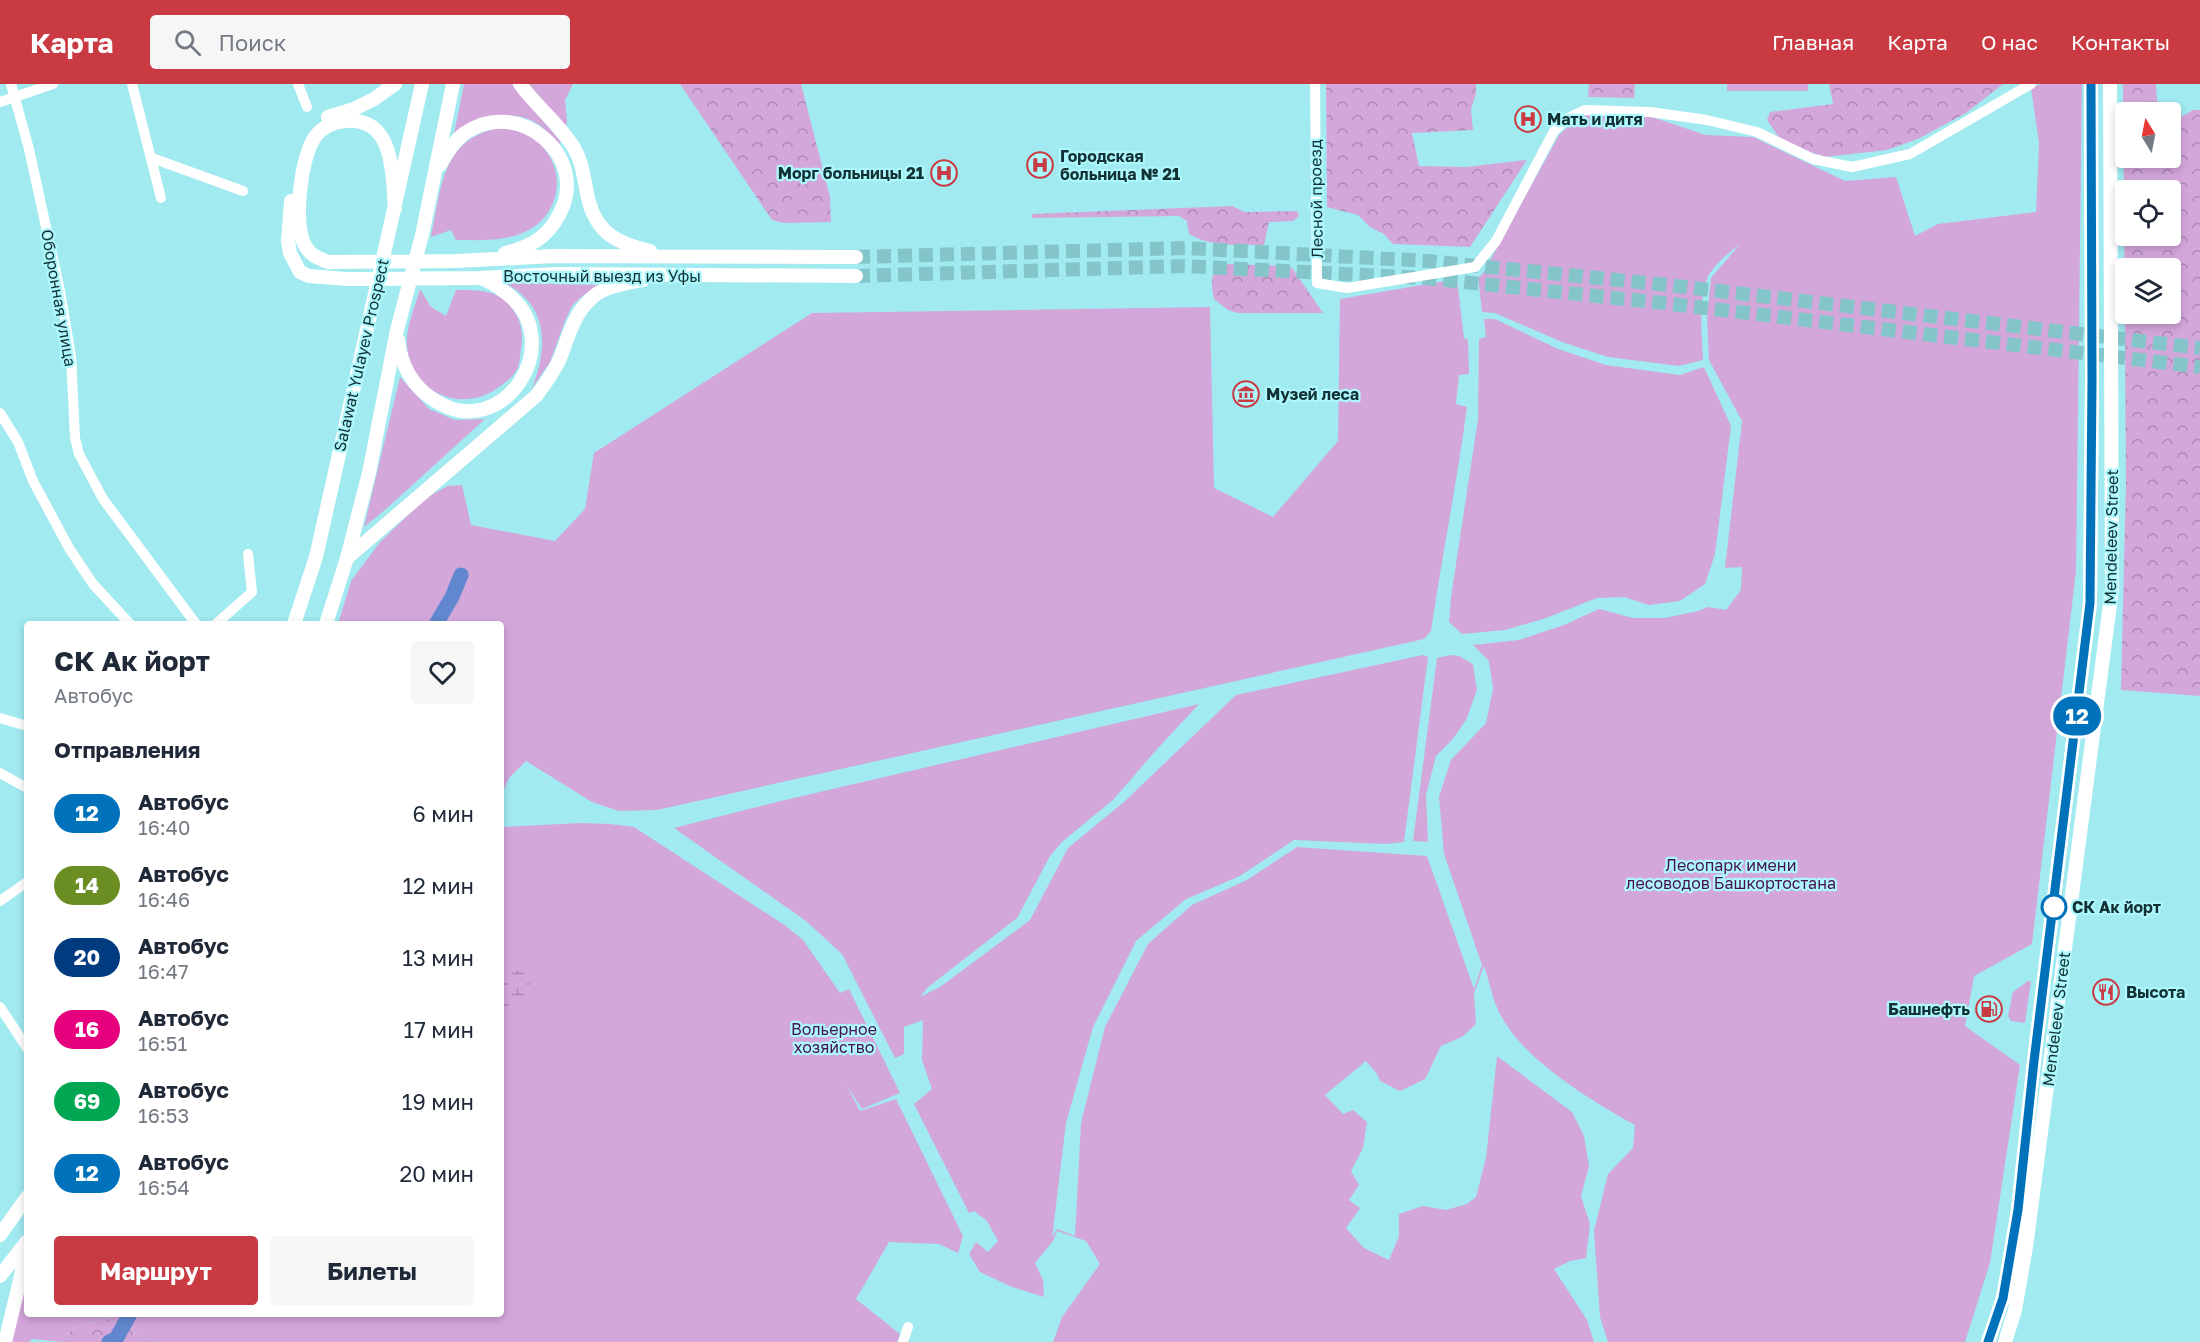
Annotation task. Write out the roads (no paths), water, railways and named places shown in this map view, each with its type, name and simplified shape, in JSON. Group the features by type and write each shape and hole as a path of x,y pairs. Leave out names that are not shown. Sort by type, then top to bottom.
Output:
{"main road":[{"name":"Восточный выезд из Уфы","path":"395,84 374,99 320,121 309,132 299,149 289,214 290,254 300,272 309,276 347,279 479,278 557,274 856,276"},
{"name":"Salawat Yulayev Prospect","path":"295,621 316,557 422,84"},
{"name":"Salawat Yulayev Prospect","path":"328,621 369,473 397,330 422,235 453,84"},
{"path":"520,84 574,147 582,165 589,202 606,233 627,246 666,256"},
{"name":"Mendeleev Street","path":"1988,1342 2003,1298 2018,1210 2090,603 2091,84"},
{"name":"Mendeleev Street","path":"2006,1342 2015,1310 2026,1247 2112,589 2110,84"},
{"name":"Восточный выезд из Уфы","path":"395,208 388,148 374,128 352,121 339,122 326,126 316,135 307,150 297,213 305,246 313,256 328,262 456,261 555,256 856,257"},
{"path":"433,177 456,141 472,129 491,123 516,124 538,132 560,158 565,170 567,189 563,207 553,227 540,240 523,248 475,260"},
{"path":"347,558 536,396 547,382 560,358 578,313 599,293 613,287 665,275"},
{"path":"397,330 399,352 407,371 420,391 442,406 461,411 481,411 495,405 510,395 526,372 532,340 523,311 515,301 489,281 479,278"},
{"path":"0,1234 24,1201"},
{"path":"0,1276 24,1244"},
{"path":"5,1342 24,1255"}],"street":[{"name":"Оборонная улица","path":"11,84 29,149 60,291 71,356 75,438 79,454 103,499 194,621"},
{"path":"0,102 53,84"},
{"path":"132,84 161,198"},
{"path":"298,84 307,107"},
{"name":"Лесной проезд","path":"1315,84 1317,283 1347,288 1475,267 1496,242 1554,131 1568,118 1585,110 1650,112 1707,120 1757,132 1813,159 1852,167 1910,154 2031,84"},
{"path":"152,158 243,191"},
{"path":"0,413 18,442 33,481 69,548 93,584 127,621"},
{"path":"219,621 252,592 248,554"},
{"path":"0,718 24,725"},
{"path":"0,773 24,786"},
{"path":"0,901 24,884"},
{"path":"0,1007 24,1043"},
{"path":"903,1342 908,1328"}],"waterway":[{"path":"438,621 452,597 461,575"},
{"path":"109,1342 116,1339 128,1317"}],"tunnel":[{"path":"856,257 1185,248 1428,261 1668,285 2200,348"},
{"path":"856,276 1184,266 1425,278 1663,303 2200,367"}],"place":[{"name":"Мать и дитя","path":"1528,119"},
{"name":"Городская больница № 21","path":"1040,165"},
{"name":"Морг больницы 21","path":"944,173"},
{"name":"Музей леса","path":"1246,394"},
{"name":"СК Ак йорт","path":"2054,907"},
{"name":"Высота","path":"2106,992"},
{"name":"Башнефть","path":"1989,1009"}],"park label":[{"name":"Лесопарк имени лесоводов Башкортостана","path":"1731,874"},
{"name":"Вольерное хозяйство","path":"834,1038"}]}
